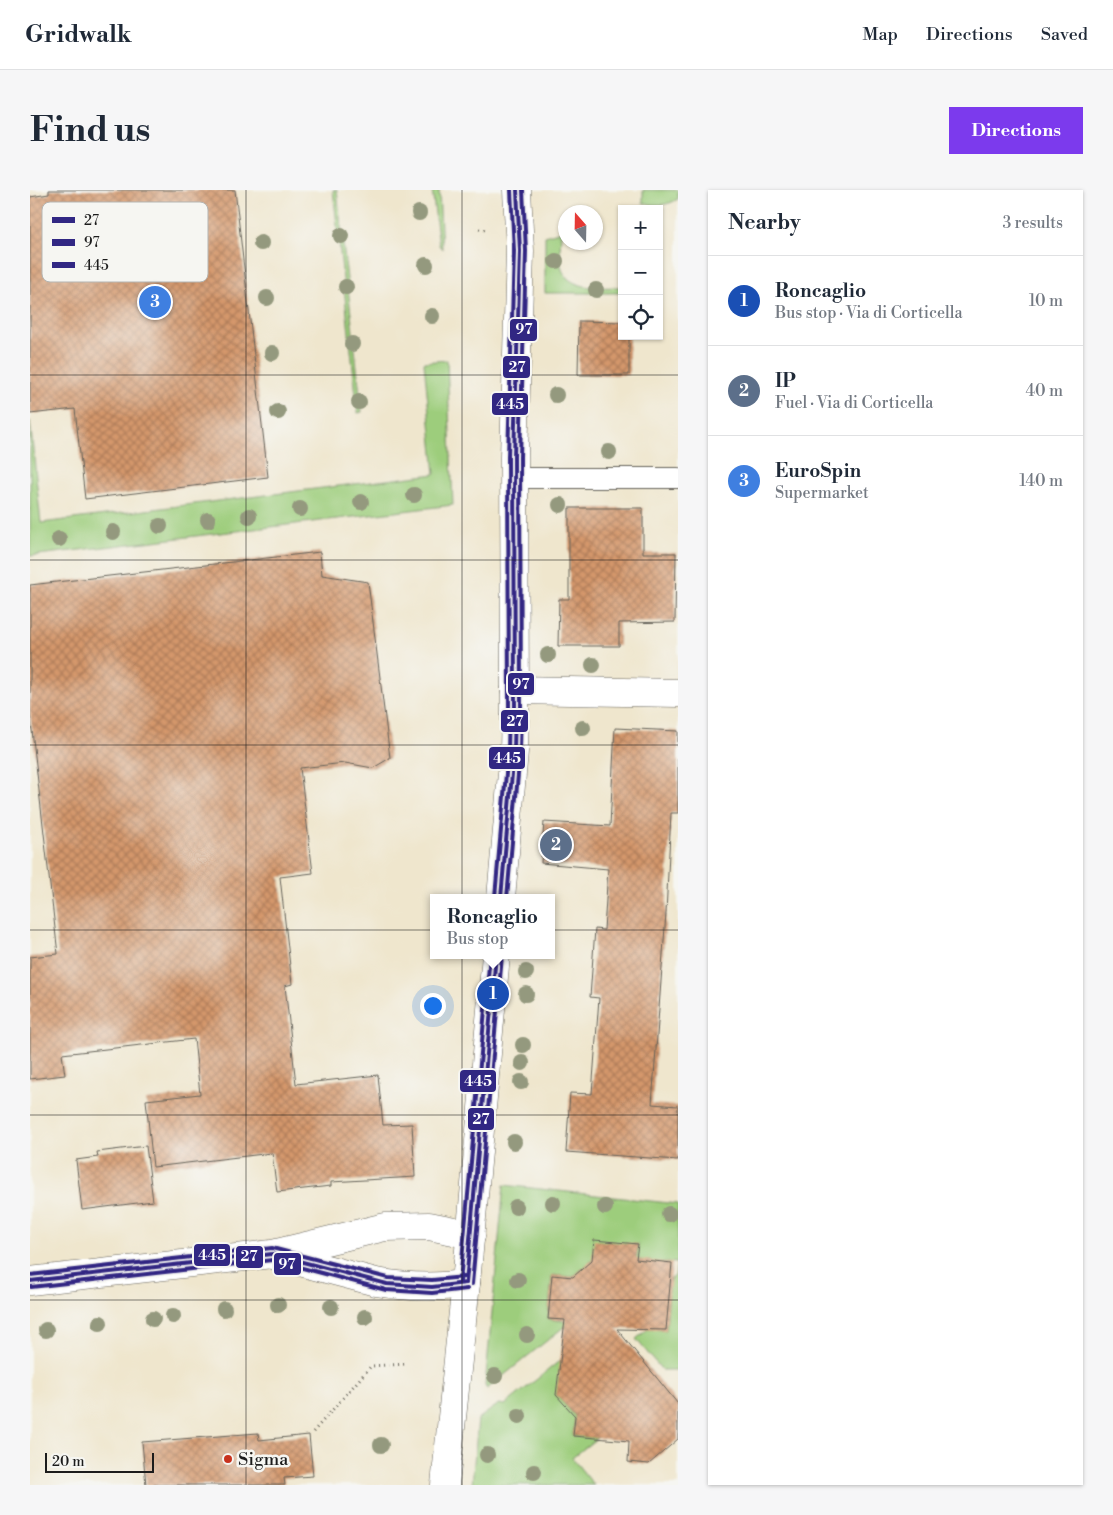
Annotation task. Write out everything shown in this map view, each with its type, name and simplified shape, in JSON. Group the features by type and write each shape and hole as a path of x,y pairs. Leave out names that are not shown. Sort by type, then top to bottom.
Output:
{"street":[{"path":"502,894 514,751 516,690 514,478 520,263 517,190"},
{"path":"516,690 678,693"},
{"path":"445,1485 471,1236 496,959"},
{"path":"30,1281 272,1254 370,1229 397,1226 438,1227 471,1236"},
{"path":"272,1254 392,1285 449,1287 466,1284"}],"lane":[{"path":"514,478 678,478"}],"path":[{"path":"479,230 486,230"},
{"path":"313,1432 371,1366 406,1364"}],"green space":[{"path":"333,190 337,190 362,412 358,413"},
{"path":"432,190 439,190 442,249 439,245"},
{"path":"643,190 678,190 678,199 670,203 652,205 643,203"},
{"path":"558,232 558,250 560,250 561,266 570,280 586,286 618,287 618,293 545,293 545,236"},
{"path":"447,360 453,505 30,556 30,421 41,523 435,474 424,362"},
{"path":"504,1185 678,1204 678,1370 662,1370 636,1339 648,1329 666,1330 669,1295 657,1294 665,1283 675,1276 677,1263 663,1262 654,1268 636,1265 638,1244 592,1260 573,1277 552,1275 548,1319 570,1322 487,1389 485,1386"},
{"path":"584,1341 556,1395 575,1416 573,1436 597,1438 572,1458 594,1485 472,1485 478,1419 499,1404 505,1405"}],"building":[{"path":"49,190 235,190 268,477 85,499 75,409 30,414 30,197 49,194"},
{"path":"579,321 618,322 618,340 629,340 629,375 578,375"},
{"path":"569,508 643,508 643,553 676,553 675,622 619,623 619,646 558,646 559,599 569,599"},
{"path":"320,552 322,575 368,582 390,758 373,768 345,763 300,768 313,873 280,877 292,984 285,986 296,1084 378,1075 383,1125 412,1124 415,1177 331,1182 331,1186 277,1192 272,1153 153,1167 146,1100 200,1094 194,1039 62,1054 65,1075 30,1079 30,957 58,954 30,713 30,585"},
{"path":"615,728 678,731 678,813 671,813 666,913 652,1104 678,1106 678,1160 566,1152 570,1093 592,1094 599,998 590,997 595,929 604,930 608,869 541,863 544,822 610,826"},
{"path":"146,1146 153,1201 82,1210 76,1160 98,1157 97,1152"},
{"path":"594,1240 638,1244 636,1259 672,1263 666,1330 617,1329 678,1404 678,1439 649,1464 628,1462 629,1441 573,1436 575,1416 556,1395 565,1320 548,1319 552,1275 573,1277 592,1260"},
{"name":"Sigma","path":"258,1433 259,1440 309,1435 313,1476 284,1478 285,1485 146,1485 142,1442"}],"transit line":[{"name":"445","path":"495,894 508,751 509,708 508,457 514,251 511,190"},
{"name":"27","path":"501,894 514,751 515,708 514,457 520,251 517,190"},
{"name":"97","path":"507,894 520,752 521,708 520,457 526,251 523,190"},
{"name":"445","path":"460,1282 490,959"},
{"name":"27","path":"466,1283 496,959"},
{"name":"97","path":"472,1284 502,959"},
{"name":"445","path":"30,1275 272,1248 388,1278 432,1280 465,1277"},
{"name":"27","path":"30,1281 272,1254 387,1284 432,1287 466,1283"},
{"name":"97","path":"31,1287 272,1260 386,1290 432,1293 467,1289"}],"place":[{"name":"EuroSpin","path":"155,302"},
{"name":"IP","path":"556,845"},
{"name":"Roncaglio","path":"493,994"},
{"name":"Sigma","path":"228,1459"}]}
